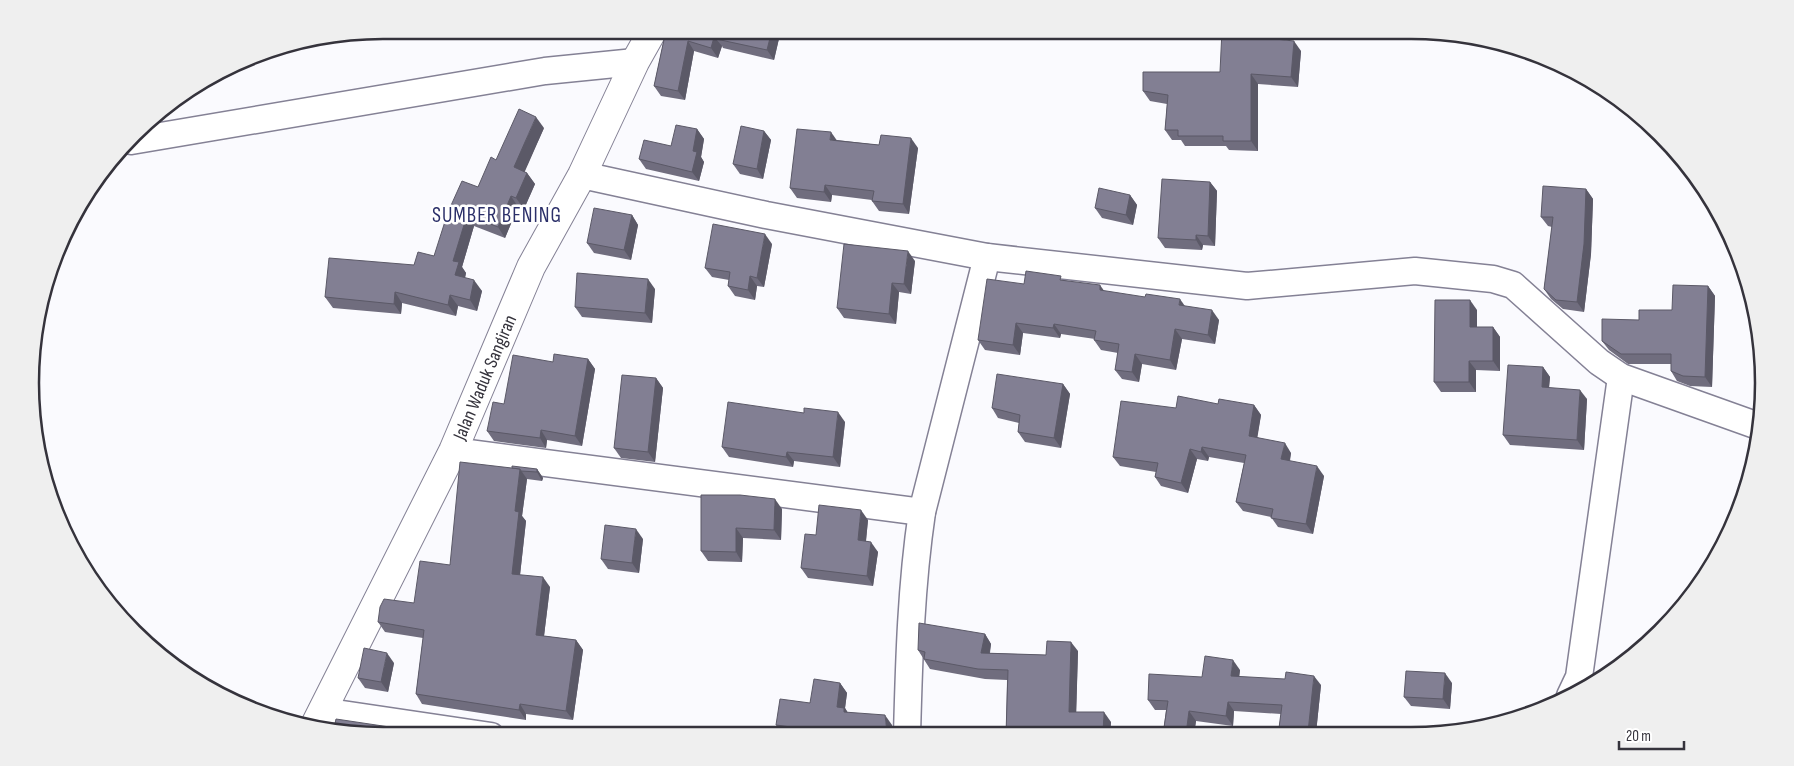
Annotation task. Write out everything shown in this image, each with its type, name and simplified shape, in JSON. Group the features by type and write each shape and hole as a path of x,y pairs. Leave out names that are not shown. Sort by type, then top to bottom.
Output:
{"street":[{"name":"Jalan Waduk Sangiran","path":"318,718 453,452 531,267 582,175 635,62 648,39"},
{"path":"141,139 545,71 635,62"},
{"path":"582,175 766,215 987,257 1246,286 1415,271 1493,279 1513,284 1599,362 1621,377 1753,424"},
{"path":"907,727 910,633 916,553 922,512 987,257"},
{"path":"1575,685 1579,677 1621,377"},
{"path":"453,452 922,512"},
{"path":"318,718 404,727"}],"building":[{"path":"664,39 714,39 711,48 688,41 678,91 654,86"},
{"path":"716,39 770,39 767,50"},
{"path":"1222,39 1294,41 1291,77 1251,74 1251,141 1223,141 1223,136 1178,136 1178,130 1165,130 1168,95 1143,91 1143,72 1220,72"},
{"path":"519,109 536,117 514,167 527,173 516,198 511,196 498,227 467,215 453,261 459,262 455,275 474,280 470,300 450,295 448,305 395,292 394,304 325,297 329,258 414,265 418,252 434,256 448,212 462,181 478,187 491,157 496,160"},
{"path":"676,125 697,129 693,151 697,152 692,172 639,159 644,140 671,146"},
{"path":"741,126 764,131 757,169 733,164"},
{"path":"797,129 831,132 830,140 879,145 881,135 911,138 903,204 872,201 874,191 825,185 824,192 790,188"},
{"path":"1162,179 1210,182 1208,236 1196,235 1196,240 1158,238"},
{"path":"1543,186 1586,189 1584,244 1577,302 1556,300 1544,289 1553,217 1541,217"},
{"path":"1099,188 1130,195 1126,215 1095,208"},
{"path":"594,208 632,215 624,250 587,243"},
{"path":"713,224 765,234 757,278 750,276 748,290 728,286 730,272 705,268"},
{"path":"844,244 908,251 904,284 892,283 889,314 837,308"},
{"path":"1026,271 1061,276 1060,280 1100,285 1100,290 1145,297 1146,294 1180,299 1179,305 1212,310 1208,335 1175,329 1170,360 1135,354 1132,372 1115,370 1119,344 1094,340 1096,331 1054,324 1053,328 1016,323 1013,345 978,340 987,279 1024,284"},
{"path":"577,273 648,279 645,313 575,307"},
{"path":"1673,285 1708,286 1705,377 1683,376 1671,371 1671,354 1621,354 1602,341 1602,319 1639,320 1639,310 1672,310"},
{"path":"1435,300 1470,300 1470,327 1493,327 1493,361 1469,361 1469,382 1434,382"},
{"path":"554,354 588,359 575,436 541,430 540,438 487,431 493,402 504,404 513,355 553,362"},
{"path":"1508,365 1543,367 1542,387 1580,390 1577,440 1503,435"},
{"path":"997,374 1063,384 1054,438 1018,432 1020,415 992,408"},
{"path":"622,375 656,378 648,452 614,448"},
{"path":"1178,396 1218,404 1219,399 1254,405 1249,436 1285,443 1281,459 1317,466 1306,524 1271,518 1273,509 1236,502 1246,455 1202,447 1201,452 1190,449 1181,483 1155,477 1158,463 1113,457 1121,401 1176,408"},
{"path":"728,402 804,413 804,408 838,412 833,457 787,452 786,457 722,447"},
{"path":"460,462 520,469 515,511 519,512 512,574 543,577 536,635 576,640 566,711 520,704 519,710 416,694 424,630 378,622 380,607 384,599 414,603 420,561 450,565"},
{"path":"512,466 537,469 537,472 521,471 520,469 512,468"},
{"path":"701,495 740,495 775,499 774,530 736,528 736,552 701,551"},
{"path":"819,505 861,510 858,540 871,542 867,576 801,568 805,534 816,535"},
{"path":"605,525 636,529 632,563 601,559"},
{"path":"919,623 985,634 981,653 1046,655 1047,641 1071,642 1069,712 1104,712 1103,727 1006,727 1008,670 978,669 924,659 925,652 918,650"},
{"path":"364,648 387,653 381,682 358,678"},
{"path":"1205,656 1233,660 1231,676 1285,679 1286,672 1314,676 1309,727 1279,727 1282,705 1228,702 1226,716 1189,711 1187,727 1164,727 1168,701 1148,700 1149,674 1202,677"},
{"path":"1406,671 1445,673 1443,699 1404,697"},
{"path":"814,679 840,683 837,707 844,708 844,712 885,715 886,727 791,727 776,725 780,699 810,703"},
{"path":"336,719 390,727 360,727 335,724"}],"district":[{"name":"SUMBER BENING","path":"497,215"}]}
